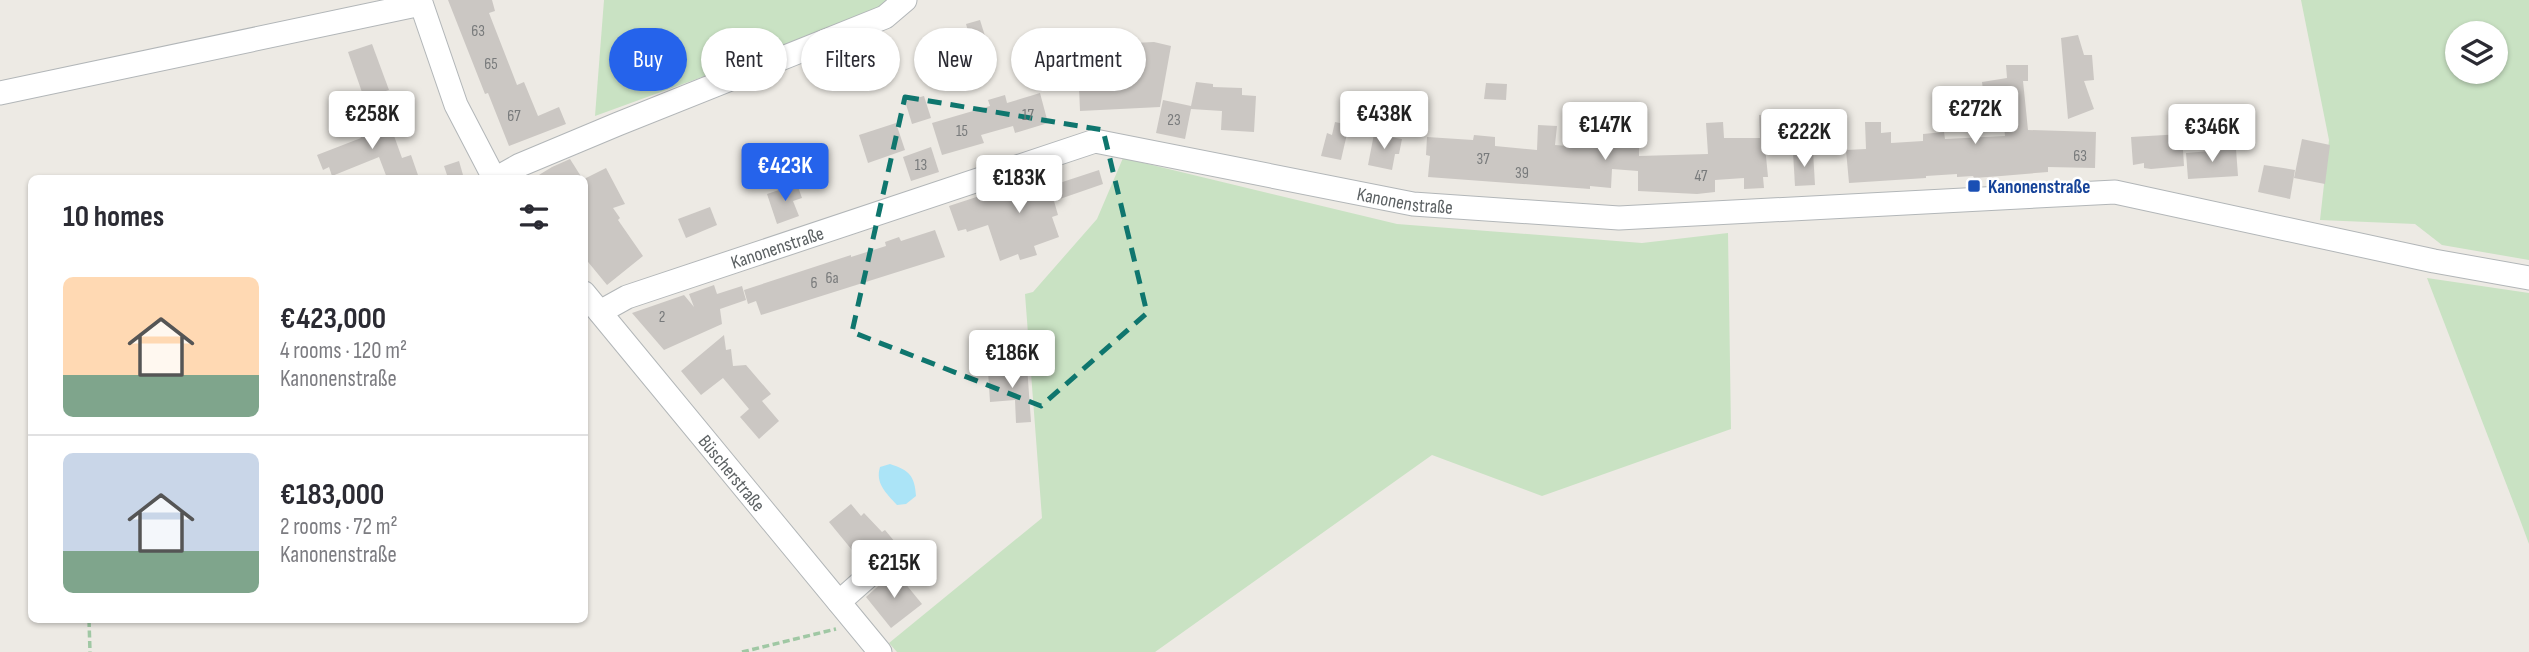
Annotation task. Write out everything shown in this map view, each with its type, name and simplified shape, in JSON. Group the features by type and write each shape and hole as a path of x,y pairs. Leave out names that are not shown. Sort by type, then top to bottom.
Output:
{"street":[{"path":"501,175 520,164 885,18 905,0"},
{"path":"0,93 420,2 456,105 494,175"},
{"name":"Kanonenstraße","path":"600,313 628,297 1095,141 1413,204 1619,218 2116,192 2434,261 2529,278"},
{"name":"Büscherstraße","path":"588,298 880,652"},
{"path":"839,602 890,557 908,553"}],"path":[{"path":"89,623 90,652"},
{"path":"743,652 857,624"}],"highlighted area":[{"path":"905,97 1103,130 1147,313 1041,406 852,332"}],"green space":[{"path":"604,0 914,0 837,28 801,28 801,41 787,46 787,28 701,28 701,77 687,83 687,28 609,28 609,91 664,91 595,116"},
{"path":"2301,0 2529,0 2529,260 2442,245 2415,224 2320,220 2329,140"},
{"path":"1123,158 1397,224 1642,243 1728,233 1731,429 1542,496 1432,455 1155,652 897,652 889,643 1042,518 1025,294 1033,292 1097,219"},
{"path":"2427,278 2529,293 2529,544 2519,517"}],"water":[{"path":"890,464 906,471 914,483 916,496 906,504 897,505 880,483 880,467"}],"building":[{"path":"448,0 492,0 495,11 489,13 517,85 524,82 538,116 559,107 566,124 509,146"},
{"path":"980,20 982,28 967,28 966,24"},
{"path":"2078,35 2084,55 2092,55 2094,80 2084,81 2094,109 2068,119 2061,38"},
{"path":"1146,42 1171,46 1160,107 1080,111 1079,91 1146,91"},
{"path":"372,44 389,90 364,98 348,52"},
{"path":"2006,65 2028,65 2028,81 2023,81 2028,130 2096,132 2095,168 2048,167 2048,172 2001,176 1974,178 1957,177 1957,174 1849,183 1846,150 1866,149 1865,122 1881,122 1881,133 1891,132 1891,143 1923,141 1923,134 1944,132 1945,139 2005,136 2002,104 1985,106 1982,82 2007,78"},
{"path":"1196,82 1213,84 1213,87 1242,88 1242,95 1256,96 1254,132 1221,130 1222,111 1191,109 1185,139 1156,133 1163,100 1191,106"},
{"path":"1486,83 1507,84 1506,100 1484,99"},
{"path":"1040,93 1048,123 1015,133 1013,126 981,135 984,143 942,155 932,123 990,106 988,100 1005,95 1007,103"},
{"path":"924,96 931,118 912,124 905,101"},
{"path":"397,113 403,130 393,133 402,158 411,155 418,175 386,175 379,157 334,175 332,175 329,167 323,170 317,155 361,138 359,131 371,127 369,124"},
{"path":"1775,114 1777,146 1765,146 1768,177 1763,177 1764,188 1744,189 1744,178 1715,180 1715,192 1697,194 1638,191 1638,171 1612,169 1611,188 1590,186 1590,189 1428,177 1430,156 1426,155 1427,137 1473,140 1474,135 1495,137 1495,146 1537,150 1538,125 1557,126 1555,145 1593,148 1593,144 1639,145 1639,156 1708,154 1706,123 1723,122 1724,138 1760,138 1759,115"},
{"path":"1335,122 1349,125 1341,160 1321,156 1327,133 1332,135"},
{"path":"896,123 905,150 868,163 859,135"},
{"path":"1374,134 1402,139 1392,170 1368,165"},
{"path":"2182,134 2184,166 2151,169 2144,168 2144,163 2133,165 2131,137"},
{"path":"1829,137 1830,152 1815,153 1815,138"},
{"path":"2302,139 2330,145 2325,184 2294,178"},
{"path":"931,147 939,172 911,181 903,157"},
{"path":"2236,149 2238,176 2188,179 2186,153"},
{"path":"1813,151 1815,185 1795,186 1793,152"},
{"path":"570,159 580,175 539,175"},
{"path":"459,161 463,175 447,175 444,166"},
{"path":"2264,165 2295,170 2290,199 2258,192"},
{"path":"606,168 625,204 613,208 620,218 618,220 643,256 607,285 588,262 588,177"},
{"path":"1099,170 1103,184 1054,201 1058,215 1052,217 1059,237 1034,246 1037,255 1020,260 1018,254 1000,261 988,225 967,232 966,229 958,231 949,206 1007,187 1011,199"},
{"path":"797,184 802,198 793,201 799,216 777,224 767,194"},
{"path":"710,207 717,225 686,238 678,219"},
{"path":"935,230 945,257 761,315 756,301 748,304 744,290 886,246 885,242 899,237 901,241"},
{"path":"714,285 717,294 742,286 746,300 720,309 722,324 664,350 632,313 684,295 694,307 689,294"},
{"path":"724,335 726,350 731,349 733,366 746,365 771,394 762,401 779,421 759,439 740,417 749,409 723,378 701,395 681,371"},
{"path":"1027,366 1031,422 1016,423 1015,400 990,402 988,371 1001,370 1000,367"},
{"path":"851,504 861,516 864,513 882,532 885,530 895,542 881,546 874,552 864,540 852,550 829,522"},
{"path":"895,571 922,604 891,628 866,597"}],"place":[{"name":"Kanonenstraße","path":"1974,186"}]}
